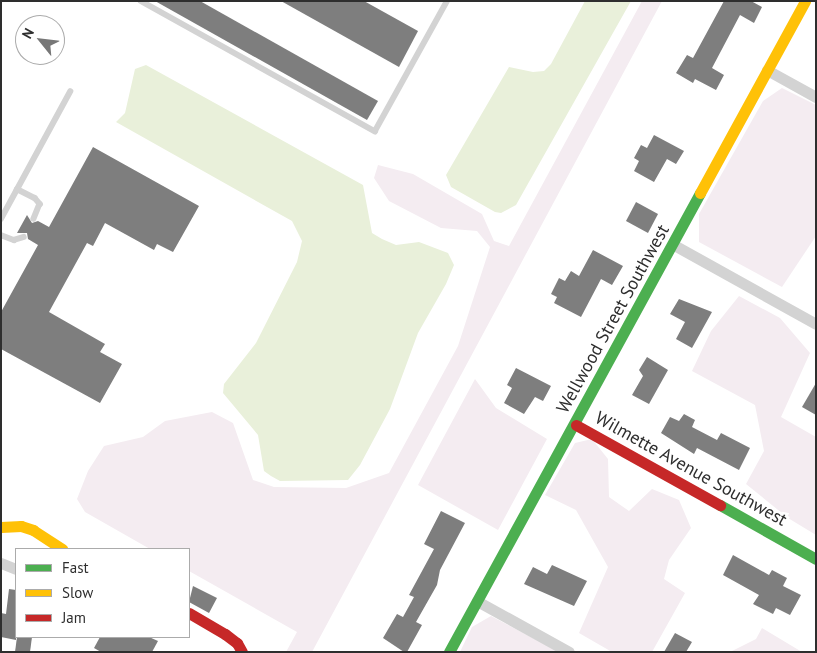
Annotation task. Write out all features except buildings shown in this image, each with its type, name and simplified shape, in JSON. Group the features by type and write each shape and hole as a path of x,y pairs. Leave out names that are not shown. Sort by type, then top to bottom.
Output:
{"street":[{"name":"Wellwood Street Southwest","path":"449,652 576,425 805,1"},
{"path":"767,70 816,97"},
{"path":"674,245 816,324"},
{"name":"Wilmette Avenue Southwest","path":"576,425 816,559"},
{"path":"1,527 21,526 33,530 60,548"},
{"path":"1,563 15,569"},
{"path":"477,601 568,652"},
{"path":"190,614 237,643 242,652"}],"lane":[{"path":"141,1 375,131 447,1"},
{"path":"1,219 3,210 17,190 70,92"},
{"path":"17,190 35,198 40,204 34,219"},
{"path":"1,235 14,240 24,237"}],"shaded area":[{"path":"585,1 631,1 516,205 501,213 495,212 451,187 446,175 509,67 533,72 544,71 551,64"},
{"path":"642,1 662,1 312,652 286,652 297,632 190,572 190,548 148,548 85,512 77,499 88,471 104,446 143,437 165,421 212,412 233,423 253,480 274,487 346,488 389,473 458,346 490,247 477,231 441,228 389,201 374,178 378,165 413,174 482,214 494,241 509,246"},
{"path":"146,65 363,185 372,233 396,245 419,242 448,253 454,265 446,284 418,333 390,409 360,465 348,480 280,481 271,476 264,471 258,435 223,393 224,384 256,343 297,262 302,241 292,221 116,122 125,113 135,69"},
{"path":"782,88 816,105 816,236 782,287 699,242 699,214 763,101"},
{"path":"739,296 780,318 810,353 781,417 816,437 816,535 788,518 746,484 764,451 755,405 692,371 711,331"},
{"path":"475,379 496,408 547,439 498,530 418,485"},
{"path":"592,439 608,459 609,497 629,511 652,489 679,500 691,528 669,560 664,579 685,593 652,652 612,652 579,633 608,567 576,510 545,495 575,443"},
{"path":"491,616 559,652 460,652 472,627"},
{"path":"762,628 802,652 730,652 756,639"}],"traffic: fast":[{"path":"449,652 700,193"},
{"path":"720,505 816,559"}],"traffic: slow":[{"path":"700,193 805,1"},
{"path":"1,527 21,526 33,530 60,548"}],"traffic: jam":[{"path":"576,425 720,505"},
{"path":"190,614 225,634 237,643 242,652"}]}
